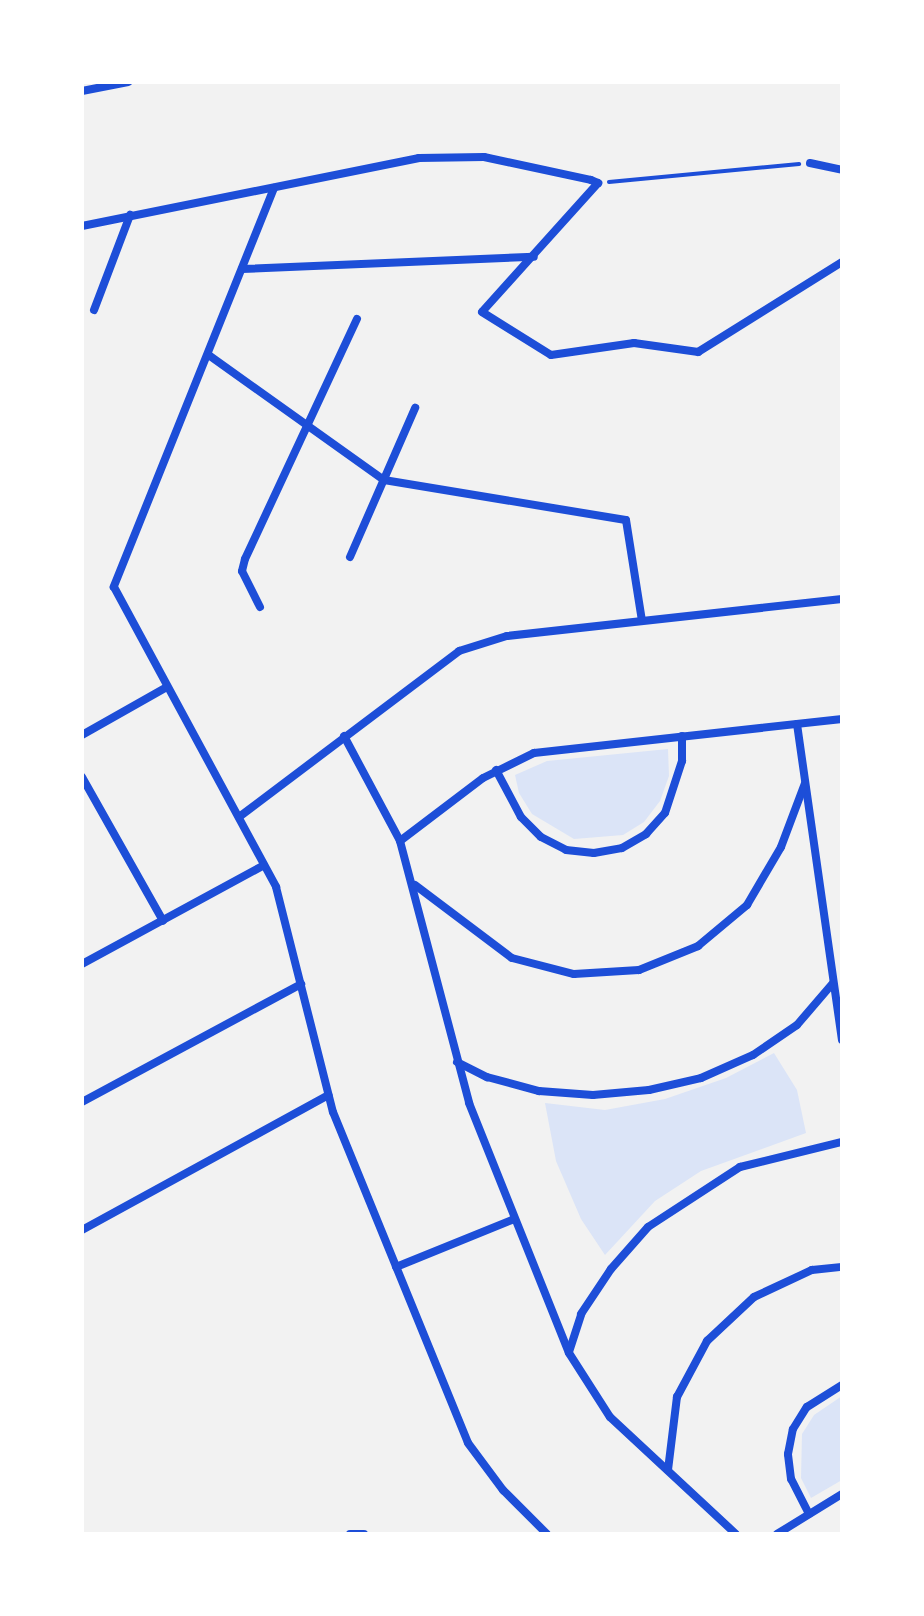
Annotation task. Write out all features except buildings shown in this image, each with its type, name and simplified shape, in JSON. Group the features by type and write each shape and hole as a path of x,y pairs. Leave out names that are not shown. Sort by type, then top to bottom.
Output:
{"street":[{"path":"82,91 128,82"},
{"path":"82,226 419,158 484,157 598,183 482,312 551,355 634,343 698,352 842,262"},
{"path":"810,163 842,170"},
{"path":"274,188 210,356 114,587 165,688 276,887 329,1095 468,1443 503,1490 547,1534"},
{"path":"94,310 130,215"},
{"path":"242,269 534,257"},
{"path":"260,607 242,571 245,559 357,319"},
{"path":"210,356 384,480 626,520 642,621"},
{"path":"350,557 415,408"},
{"path":"239,817 459,651 507,636 842,599"},
{"path":"82,735 165,688"},
{"path":"400,841 496,770 556,749 842,719"},
{"path":"797,724 842,1040"},
{"path":"344,736 400,841 414,884 457,1062 514,1219 569,1353 610,1417 736,1534"},
{"path":"496,770 521,817 541,837 566,850 594,853 622,848 646,834 665,813 682,761 682,736"},
{"path":"82,777 163,921"},
{"path":"414,884 512,958 574,974 639,970 698,946 747,905 781,847 805,783"},
{"path":"82,964 264,865"},
{"path":"457,1062 539,1091 593,1095 649,1090 701,1078 753,1055 797,1025 833,983"},
{"path":"82,1102 301,984"},
{"path":"82,1230 329,1095"},
{"path":"569,1353 581,1314 611,1269 648,1227 740,1167 842,1142"},
{"path":"396,1267 514,1219"},
{"path":"668,1471 677,1397 707,1341 754,1297 812,1270 842,1267"},
{"path":"809,1514 791,1479 788,1454 793,1429 807,1407 842,1385"},
{"path":"777,1534 842,1494"},
{"path":"350,1534 364,1534"}],"path":[{"path":"598,183 810,163"}],"shaded area":[{"path":"668,749 669,776 660,801 644,822 623,835 574,839 532,814 519,793 515,775 547,761"},
{"path":"774,1053 797,1090 806,1133 701,1171 655,1201 605,1255 581,1219 556,1161 545,1103 605,1110 665,1099 726,1078"},
{"path":"842,1396 842,1480 811,1498 801,1478 802,1434 814,1415"}]}
